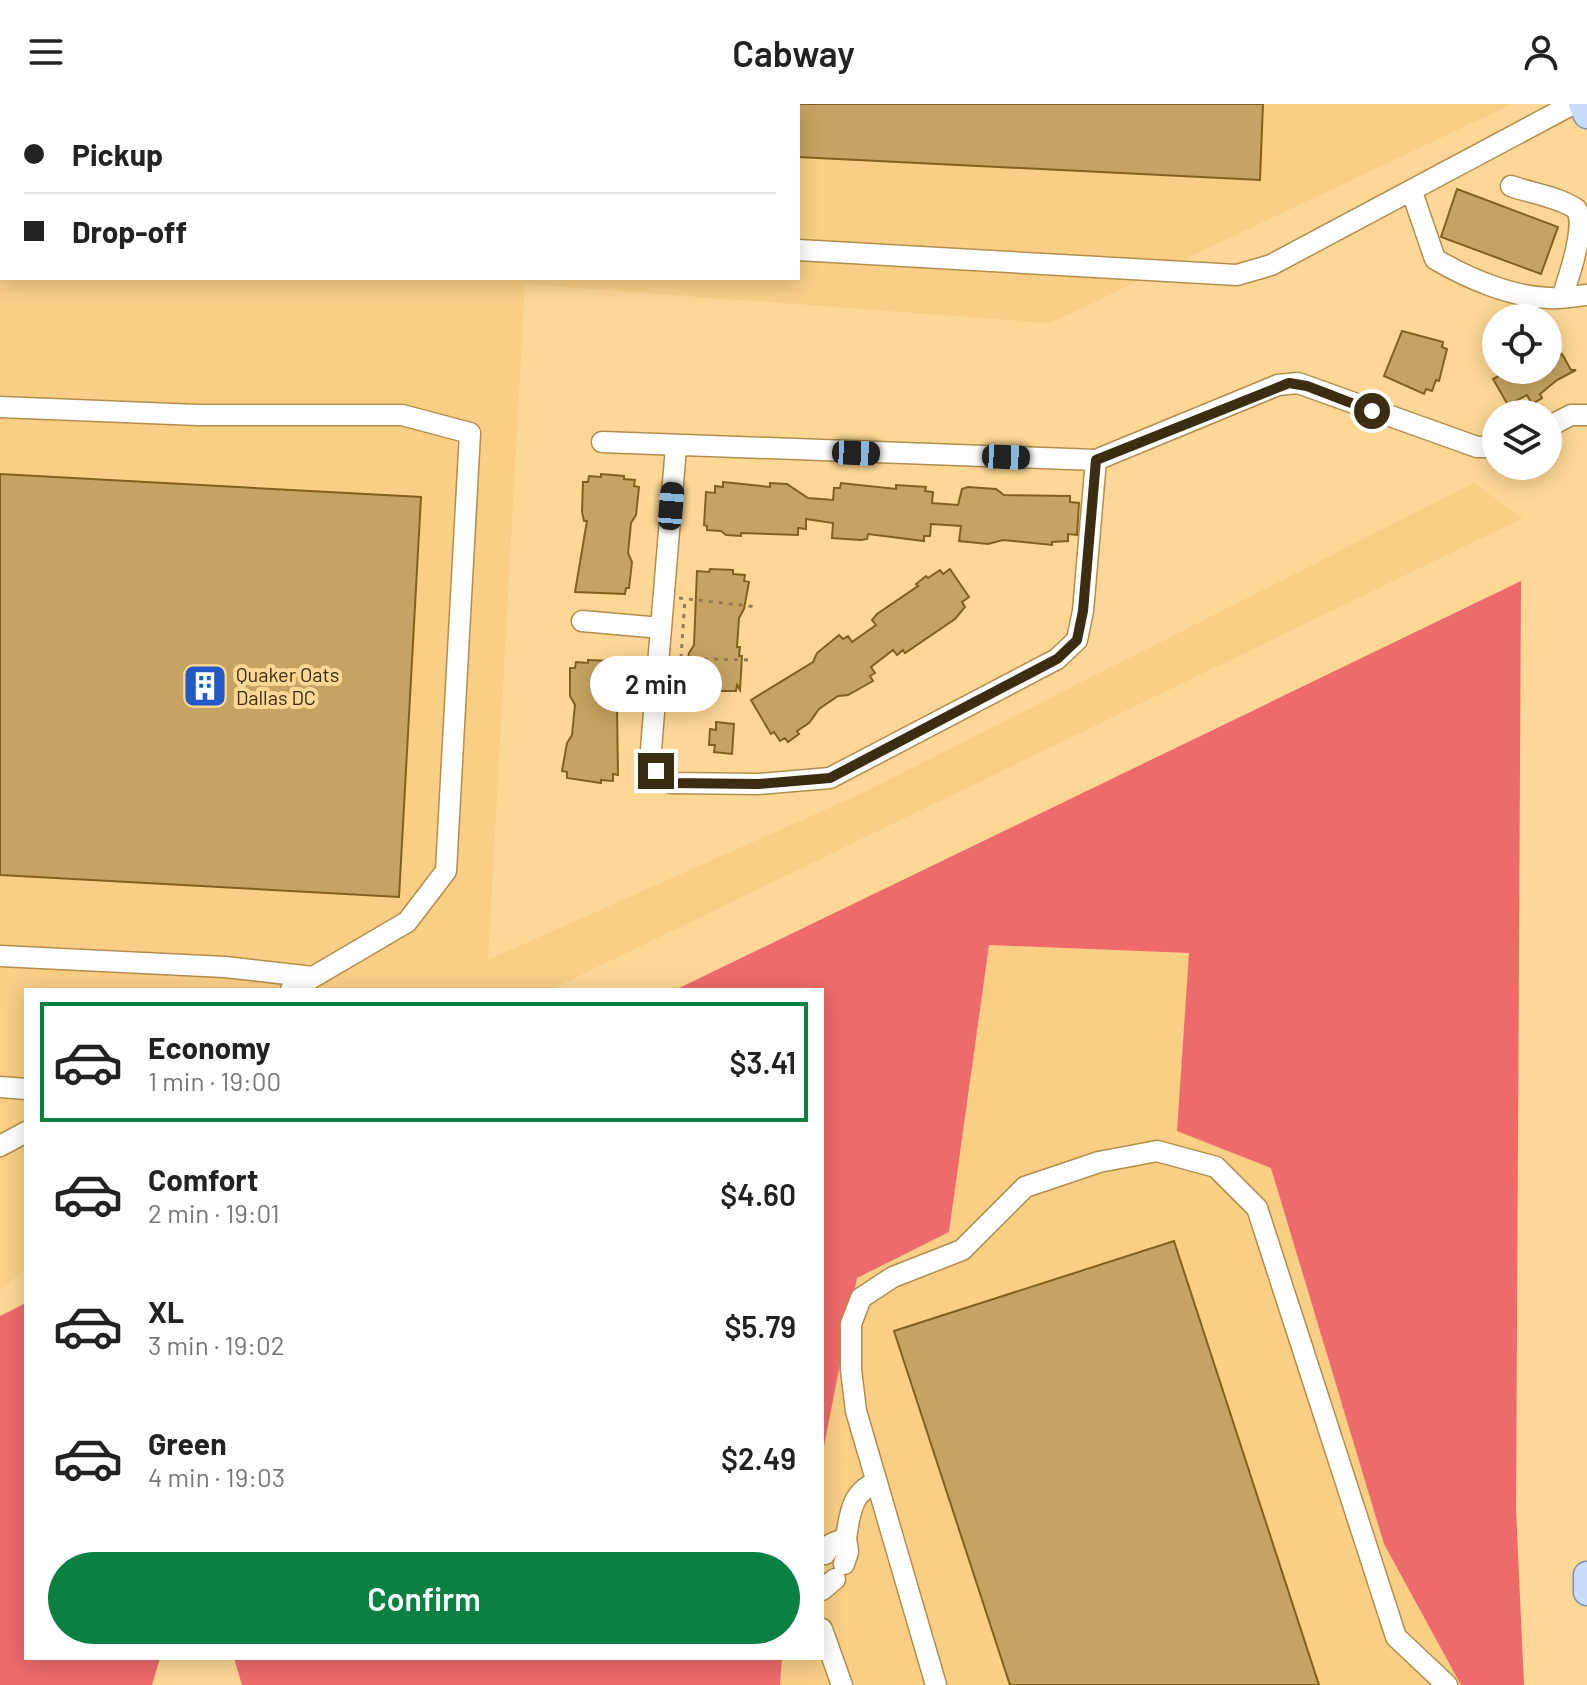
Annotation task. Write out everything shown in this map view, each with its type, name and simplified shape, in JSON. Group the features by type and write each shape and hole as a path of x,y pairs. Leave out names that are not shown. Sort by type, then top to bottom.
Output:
{"main road":[{"path":"1582,104 1587,115"},
{"path":"1587,1575 1587,1592"}],"lane":[{"path":"800,250 1237,275 1271,265 1573,104"},
{"path":"1511,186 1575,208 1583,217 1586,226 1562,297"},
{"path":"1412,192 1435,259 1459,273 1516,291 1548,298 1587,295"},
{"path":"602,442 1096,460 1289,383 1307,386 1482,447"},
{"path":"0,407 198,415 402,415 470,433 446,871 407,922 294,988"},
{"path":"1562,420 1571,415 1587,415"},
{"path":"676,447 651,749 656,771 671,783 759,784 830,778 1057,659 1077,640 1093,521 1096,460"},
{"path":"582,621 661,628"},
{"path":"0,956 225,967 313,977"},
{"path":"0,1087 24,1089"},
{"path":"0,1146 24,1133"},
{"path":"936,1685 856,1411 851,1370 851,1324 861,1298 893,1277 962,1250 1025,1187 1099,1162 1157,1151 1216,1167 1257,1208 1396,1637 1447,1685"},
{"path":"834,1578 848,1552 846,1538 852,1505 864,1487 877,1482"},
{"path":"825,1554 831,1544 846,1538"},
{"path":"824,1635 842,1685"}],"path":[{"path":"664,596 758,607"},
{"path":"681,658 685,599"},
{"path":"659,658 751,660"}],"shaded area":[{"path":"800,104 1512,104 1050,323 525,284 488,960 865,792 1474,483 1523,518 554,988 24,988 24,1271 0,1290 0,280 800,280"},
{"path":"1521,581 1516,1510 1524,1685 1461,1685 1384,1544 1271,1168 1177,1131 1189,953 989,945 949,1232 857,1278 824,1446 824,988 679,988"},
{"path":"989,945 1189,953 1177,1131 1271,1168 1384,1544 1461,1685 780,1685 782,1660 824,1660 824,1446 857,1278 949,1232"},
{"path":"24,1304 24,1660 159,1660 152,1685 0,1685 0,1316"},
{"path":"235,1660 782,1660 780,1685 242,1685"}],"building":[{"path":"800,104 1263,104 1260,180 800,157"},
{"path":"1457,189 1558,227 1541,274 1441,237"},
{"path":"1402,331 1443,342 1442,347 1447,349 1439,381 1436,380 1432,391 1426,389 1424,394 1384,376"},
{"path":"1562,354 1571,370 1576,370 1562,377"},
{"path":"1496,384 1552,384 1540,394 1542,398 1539,400 1530,400 1527,395 1518,400 1505,400"},
{"name":"Quaker Oats Dallas DC","path":"0,474 421,497 399,897 0,875"},
{"path":"601,474 624,476 624,479 635,480 634,486 639,487 636,515 631,523 628,553 632,562 629,588 626,588 625,594 575,592 587,521 584,521 582,512 583,482 588,482 589,476 601,477"},
{"path":"723,482 770,487 770,483 787,484 808,498 833,500 834,488 840,488 841,483 896,489 896,485 926,487 925,491 933,492 932,503 958,505 962,489 968,487 996,489 1004,495 1070,496 1070,502 1079,503 1077,535 1068,534 1068,541 1052,542 1052,545 1003,540 988,544 959,541 961,526 931,524 930,536 924,536 924,541 868,534 867,539 861,540 832,538 833,523 806,519 806,529 798,528 798,535 726,535 721,531 707,530 704,525 706,492 715,493 715,486 723,487"},
{"path":"710,569 733,570 733,574 745,575 744,581 749,582 744,609 739,618 737,647 740,647 739,656 742,656 740,690 737,685 736,691 701,691 690,688 690,682 684,681 689,653 694,645 697,571 709,572"},
{"path":"950,569 969,597 962,602 965,607 955,619 905,653 903,650 897,655 893,650 871,667 875,673 870,676 873,681 848,695 838,696 819,709 809,723 797,731 799,734 788,742 785,738 780,741 774,732 771,734 751,700 813,662 817,653 839,635 843,639 848,636 852,642 876,625 872,620 877,614 918,586 916,584 926,576 928,578 940,570 943,574"},
{"path":"588,660 610,661 610,665 622,666 622,672 626,672 623,701 620,710 617,709 618,775 613,774 613,781 601,780 601,783 567,778 567,772 562,771 567,743 572,735 575,705 570,696 570,668 575,668 576,662 588,663"},
{"path":"716,722 734,724 732,754 714,752 715,745 709,745 710,729 716,730"},
{"path":"1174,1241 1319,1685 1010,1685 894,1331"}],"place":[{"name":"Quaker Oats Dallas DC","path":"205,686"}],"route":[{"path":"656,771 671,783 759,784 830,778 1057,659 1077,640 1093,521 1096,460 1289,383 1307,386 1372,411"}]}
